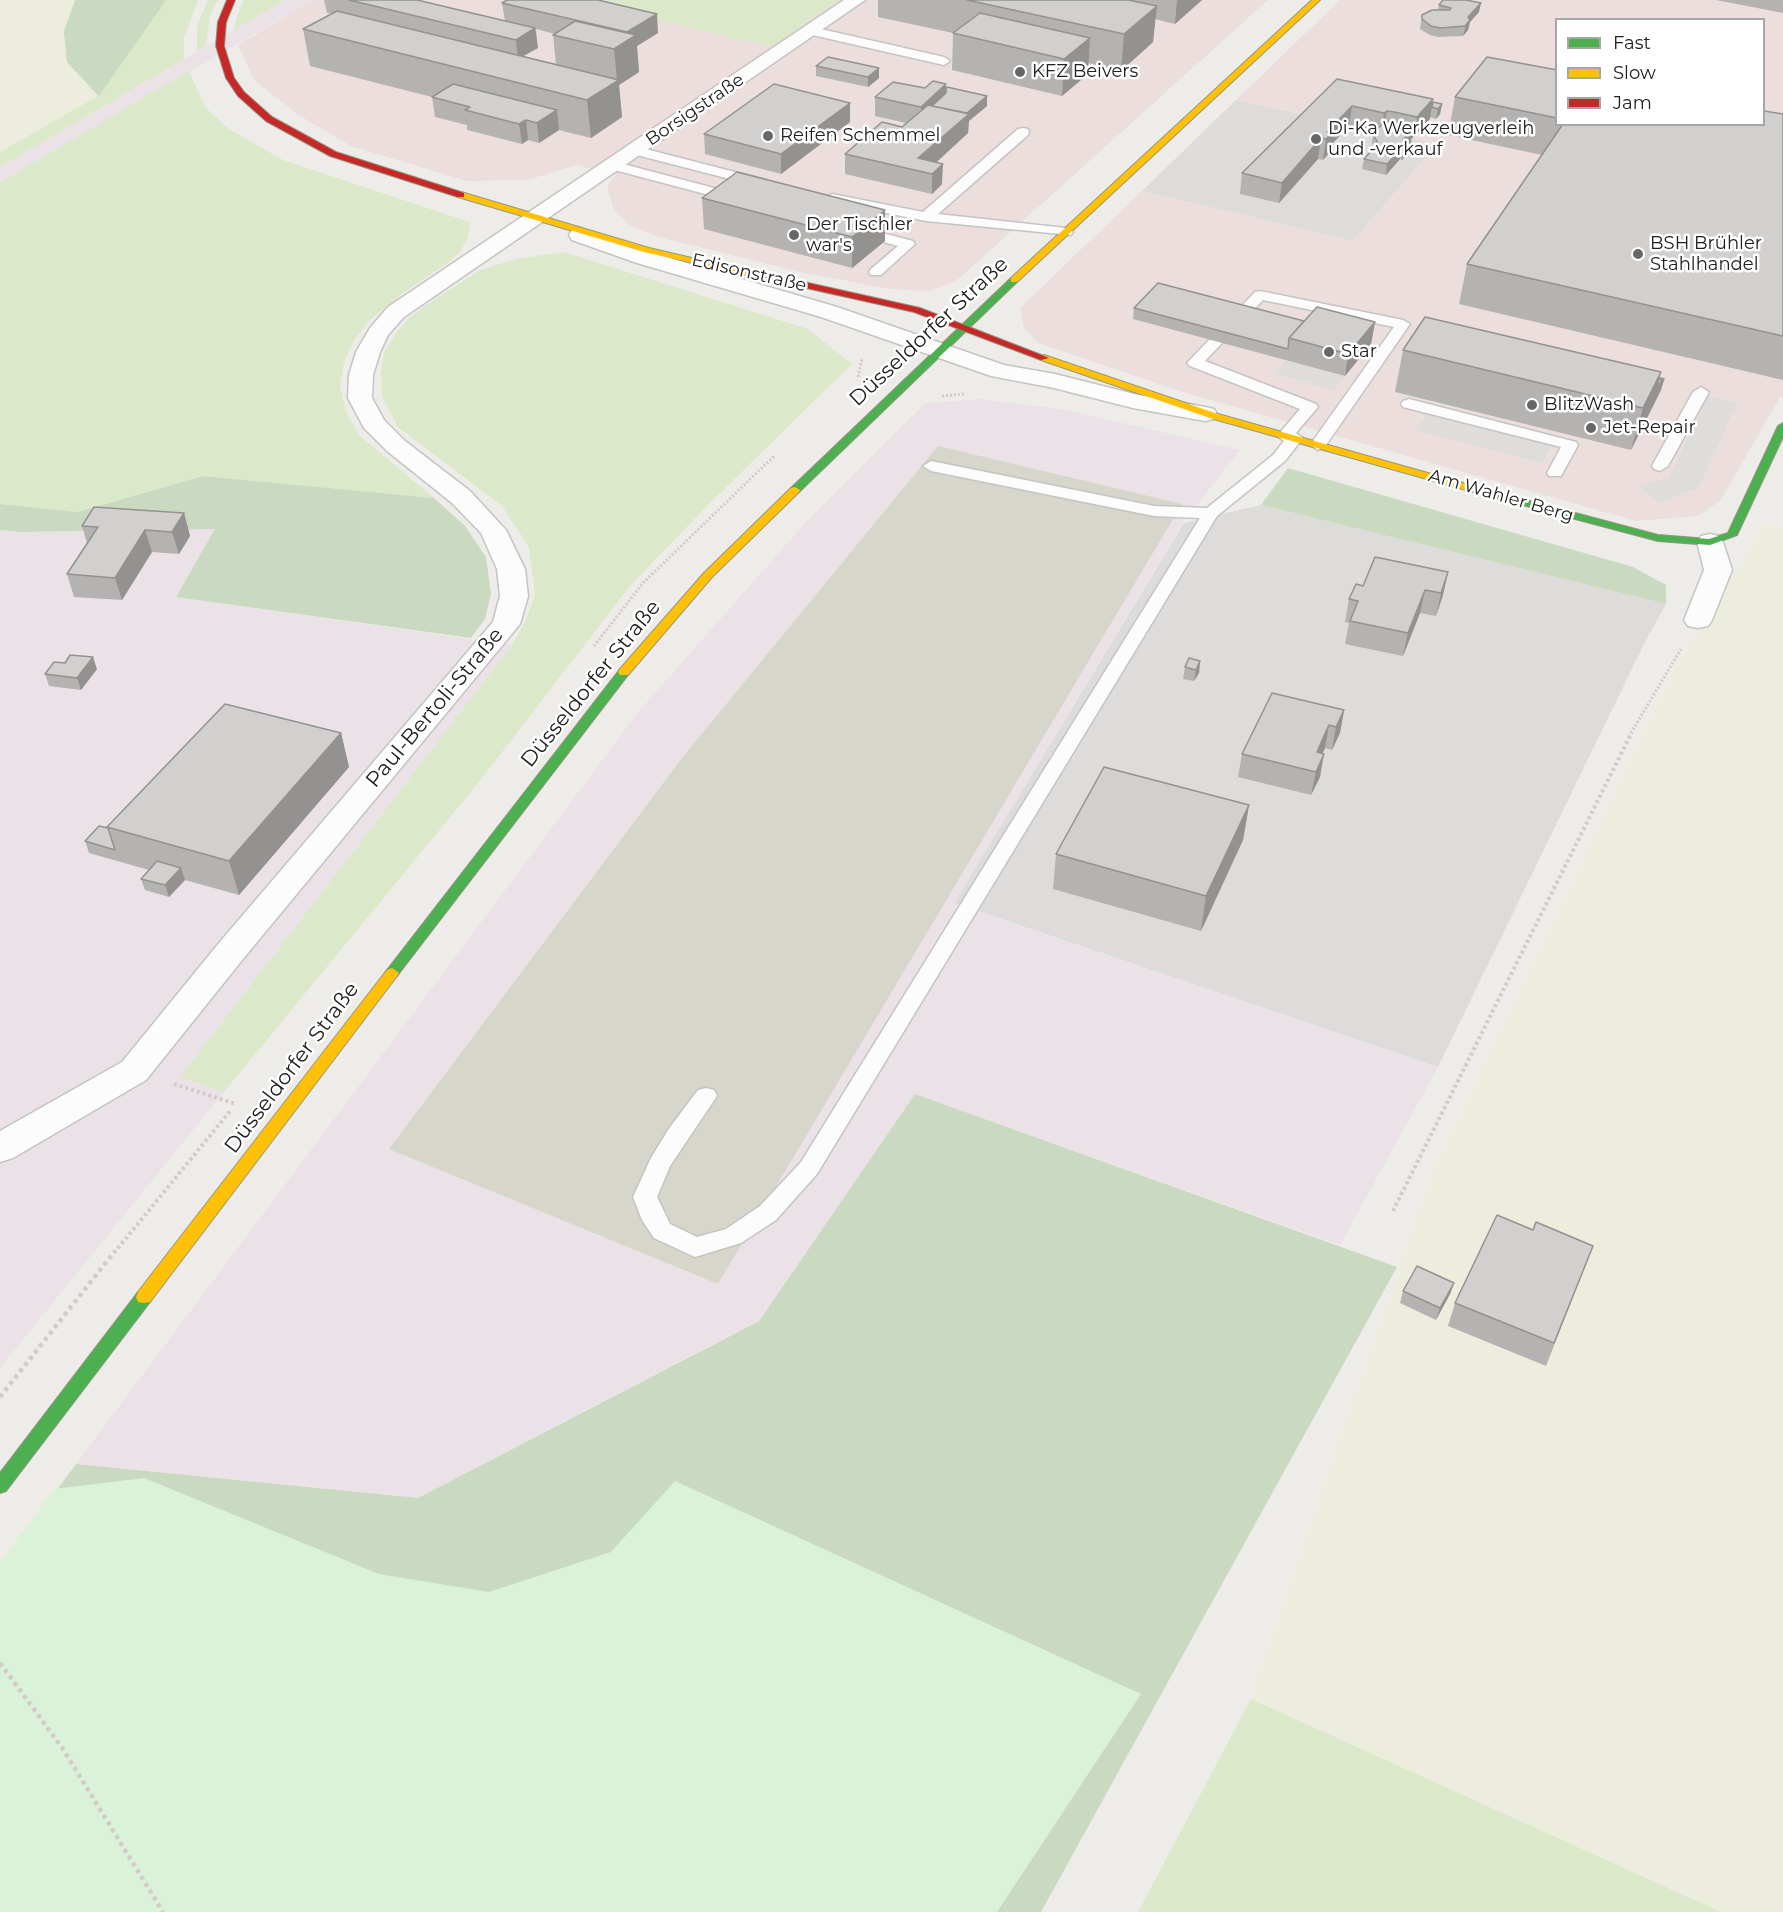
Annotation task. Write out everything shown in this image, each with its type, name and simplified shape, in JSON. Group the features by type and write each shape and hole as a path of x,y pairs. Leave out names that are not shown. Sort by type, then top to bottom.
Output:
{"main road":[{"name":"Edisonstraße","path":"231,0 220,33 223,60 230,78 241,94 269,119 333,154 534,218 714,266 917,310 964,327"},
{"name":"Düsseldorfer Straße","path":"0,1486 606,692 708,575 938,351 1316,0"},
{"name":"Am Wahler Berg","path":"964,327 1022,350 1214,416 1647,535 1687,542 1710,542"},
{"path":"1710,542 1732,535 1783,426"}],"street":[{"name":"Borsigstraße","path":"534,218 856,0"},
{"name":"Edisonstraße","path":"534,218 645,258 829,312 938,351"},
{"name":"Paul-Bertoli-Straße","path":"0,1148 134,1071 238,942 506,624 514,596 512,568 493,530 461,497 396,446 373,423 360,398 361,375 368,352 378,333 396,312 534,218"},
{"name":"Am Wahler Berg","path":"938,351 999,371 1055,381 1133,401 1214,416"},
{"path":"1698,620 1718,570 1710,542"}],"lane":[{"path":"812,31 944,62"},
{"path":"926,217 1023,132"},
{"path":"634,150 779,187"},
{"path":"612,165 749,202"},
{"path":"813,194 926,217 1066,232"},
{"path":"840,226 908,244 876,272"},
{"path":"706,1096 665,1155 645,1197 654,1220 662,1231 695,1247 733,1236 768,1213 809,1168 1210,513 1279,458 1310,407 1195,363 1260,295 1403,324 1318,445"},
{"path":"1660,466 1701,392"},
{"path":"1409,404 1570,445 1555,473"},
{"path":"931,466 1154,511 1210,513"}],"path":[{"path":"1393,1210 1624,744 1698,620"},
{"path":"134,1071 236,1104"},
{"path":"0,1397 166,1187"},
{"path":"0,1663 63,1749 163,1912"}],"shaded area":[{"path":"285,0 313,0 0,182 0,167"},
{"path":"313,0 575,0 764,45 776,44 838,0 1268,0 955,282 930,291 890,289 800,272 658,237 630,225 614,210 607,186 616,175 577,165 527,180 467,181 351,146 297,114 254,80 238,45"},
{"path":"1340,0 1783,0 1783,398 1780,397 1721,500 1698,516 1636,521 1179,391 1038,343 1024,328 1020,308 1142,191 1353,241 1437,144 1236,100"},
{"path":"1236,100 1437,144 1353,241 1142,191"},
{"path":"1286,360 1345,376 1334,390 1275,374"},
{"path":"1708,396 1737,403 1699,487 1660,503 1639,486 1669,478"},
{"path":"981,399 1066,410 1240,450 1183,523 954,903 1438,1067 1340,1245 915,1094 759,1320 418,1498 76,1464 639,711 806,522 926,403"},
{"path":"1427,414 1552,445 1542,463 1416,430"},
{"path":"938,446 1182,504 718,1284 389,1149 682,758"},
{"path":"1261,505 1666,604 1646,640 1438,1067 954,903 1184,523"},
{"path":"215,529 176,597 512,645 180,1077 224,1092 0,1368 0,530 21,532"}],"green space":[{"path":"0,0 75,0 64,31 99,96 0,152"},
{"path":"75,0 198,0 184,38 184,59 0,167 0,152 98,96 67,62 64,31"},
{"path":"75,0 166,0 99,96 67,62 64,31"},
{"path":"208,0 218,0 210,16 206,46 197,51 197,26"},
{"path":"244,0 285,0 234,30"},
{"path":"575,0 838,0 776,44 764,45"},
{"path":"189,71 205,107 229,129 283,160 470,222 468,238 461,250 450,261 402,294 371,319 355,339 344,362 340,385 345,410 360,436 434,498 203,476 76,512 0,504 0,182"},
{"path":"564,252 808,329 852,364 708,505 630,586 479,782 224,1092 180,1077 512,645 526,620 535,595 529,547 502,506 398,427 382,397 381,370 384,352 410,317 480,270 516,259"},
{"path":"1288,468 1633,567 1666,585 1666,604 1261,505"},
{"path":"203,476 434,498 465,526 486,557 491,594 485,619 471,638 176,597 215,529 21,532 0,530 0,504 77,512"},
{"path":"1766,525 1783,530 1783,1912 1721,1912 1251,1699 1432,1175 1677,665"},
{"path":"915,1094 1397,1267 1041,1912 0,1912 0,1567 76,1464 418,1498 759,1321"},
{"path":"144,1478 379,1574 489,1592 611,1552 675,1481 1141,1694 997,1912 0,1912 0,1563 54,1489"},
{"path":"1251,1699 1721,1912 1138,1912"}],"building":[{"path":"349,0 417,0 535,28 516,40"},
{"path":"507,0 598,0 657,14 627,32 502,3"},
{"path":"967,0 1128,0 1157,6 1124,34"},
{"path":"1443,0 1466,0 1481,3 1468,17 1470,20 1465,26 1440,28 1431,26 1422,19 1422,15 1432,10 1450,10 1451,8 1439,5"},
{"path":"337,11 619,80 587,100 303,29"},
{"path":"980,13 1090,38 1064,59 953,33"},
{"path":"575,21 636,35 614,49 553,35"},
{"path":"828,57 879,68 868,77 816,66"},
{"path":"1487,57 1555,70 1555,118 1455,97"},
{"path":"1337,79 1433,99 1417,117 1352,106 1327,132 1332,133 1326,139 1321,138 1282,183 1242,173"},
{"path":"933,81 946,84 921,107 875,97 893,82 925,88"},
{"path":"453,84 557,110 537,123 526,120 519,124 465,110 470,107 432,97"},
{"path":"774,84 850,103 781,154 704,134"},
{"path":"947,87 987,96 967,113 932,106 946,93"},
{"path":"1433,102 1442,104 1438,109 1432,107"},
{"path":"928,105 969,114 918,158 943,164 932,174 845,154 882,122 902,127"},
{"name":"BSH Brühler Stahlhandel","path":"1765,111 1783,114 1783,336 1467,264 1562,126 1765,126"},
{"path":"1385,121 1414,127 1403,140 1411,141 1387,164 1364,159 1378,143 1373,134"},
{"path":"737,172 885,210 852,237 702,198"},
{"path":"1158,283 1304,321 1289,338 1288,349 1134,308"},
{"path":"1317,307 1375,322 1348,354 1289,338"},
{"path":"1425,317 1661,372 1643,408 1403,350"},
{"path":"94,507 184,513 172,532 145,530 115,578 67,574 98,527 82,526"},
{"path":"1375,557 1448,572 1441,593 1425,590 1408,633 1350,621 1358,601 1349,599 1356,584 1363,586"},
{"path":"70,655 93,657 77,678 45,674 54,662 65,663"},
{"path":"1189,658 1200,661 1196,670 1185,667"},
{"path":"1272,693 1344,710 1336,727 1329,725 1323,738 1317,752 1324,754 1316,772 1242,754"},
{"path":"225,704 341,733 229,861 107,827"},
{"path":"1104,767 1249,805 1206,896 1056,854"},
{"path":"99,826 108,828 115,850 85,841"},
{"path":"157,861 181,868 165,885 141,879"},
{"path":"1497,1215 1533,1230 1536,1222 1593,1246 1554,1343 1455,1303"},
{"path":"1417,1266 1454,1283 1440,1308 1403,1291"}],"traffic: fast":[{"path":"795,490 1014,280"},
{"path":"1470,488 1658,538 1710,542 1732,535 1783,426"},
{"path":"392,973 624,672"},
{"path":"0,1486 144,1297"}],"traffic: slow":[{"path":"1014,280 1316,0"},
{"path":"461,195 647,250 755,274"},
{"path":"1044,358 1214,416 1470,488"},
{"path":"624,672 708,575 795,490"},
{"path":"144,1297 392,973"}],"traffic: jam":[{"path":"231,0 222,22 220,46 230,78 241,94 269,119 333,154 461,195"},
{"path":"755,274 917,310 1044,358"}],"place":[{"name":"KFZ Beivers","path":"1020,72"},
{"name":"Reifen Schemmel","path":"768,136"},
{"name":"Di-Ka Werkzeugverleih und -verkauf","path":"1316,139"},
{"name":"Der Tischler war's","path":"794,235"},
{"name":"BSH Brühler Stahlhandel","path":"1638,254"},
{"name":"Star","path":"1329,352"},
{"name":"BlitzWash","path":"1532,405"},
{"name":"Jet-Repair","path":"1591,428"}]}
